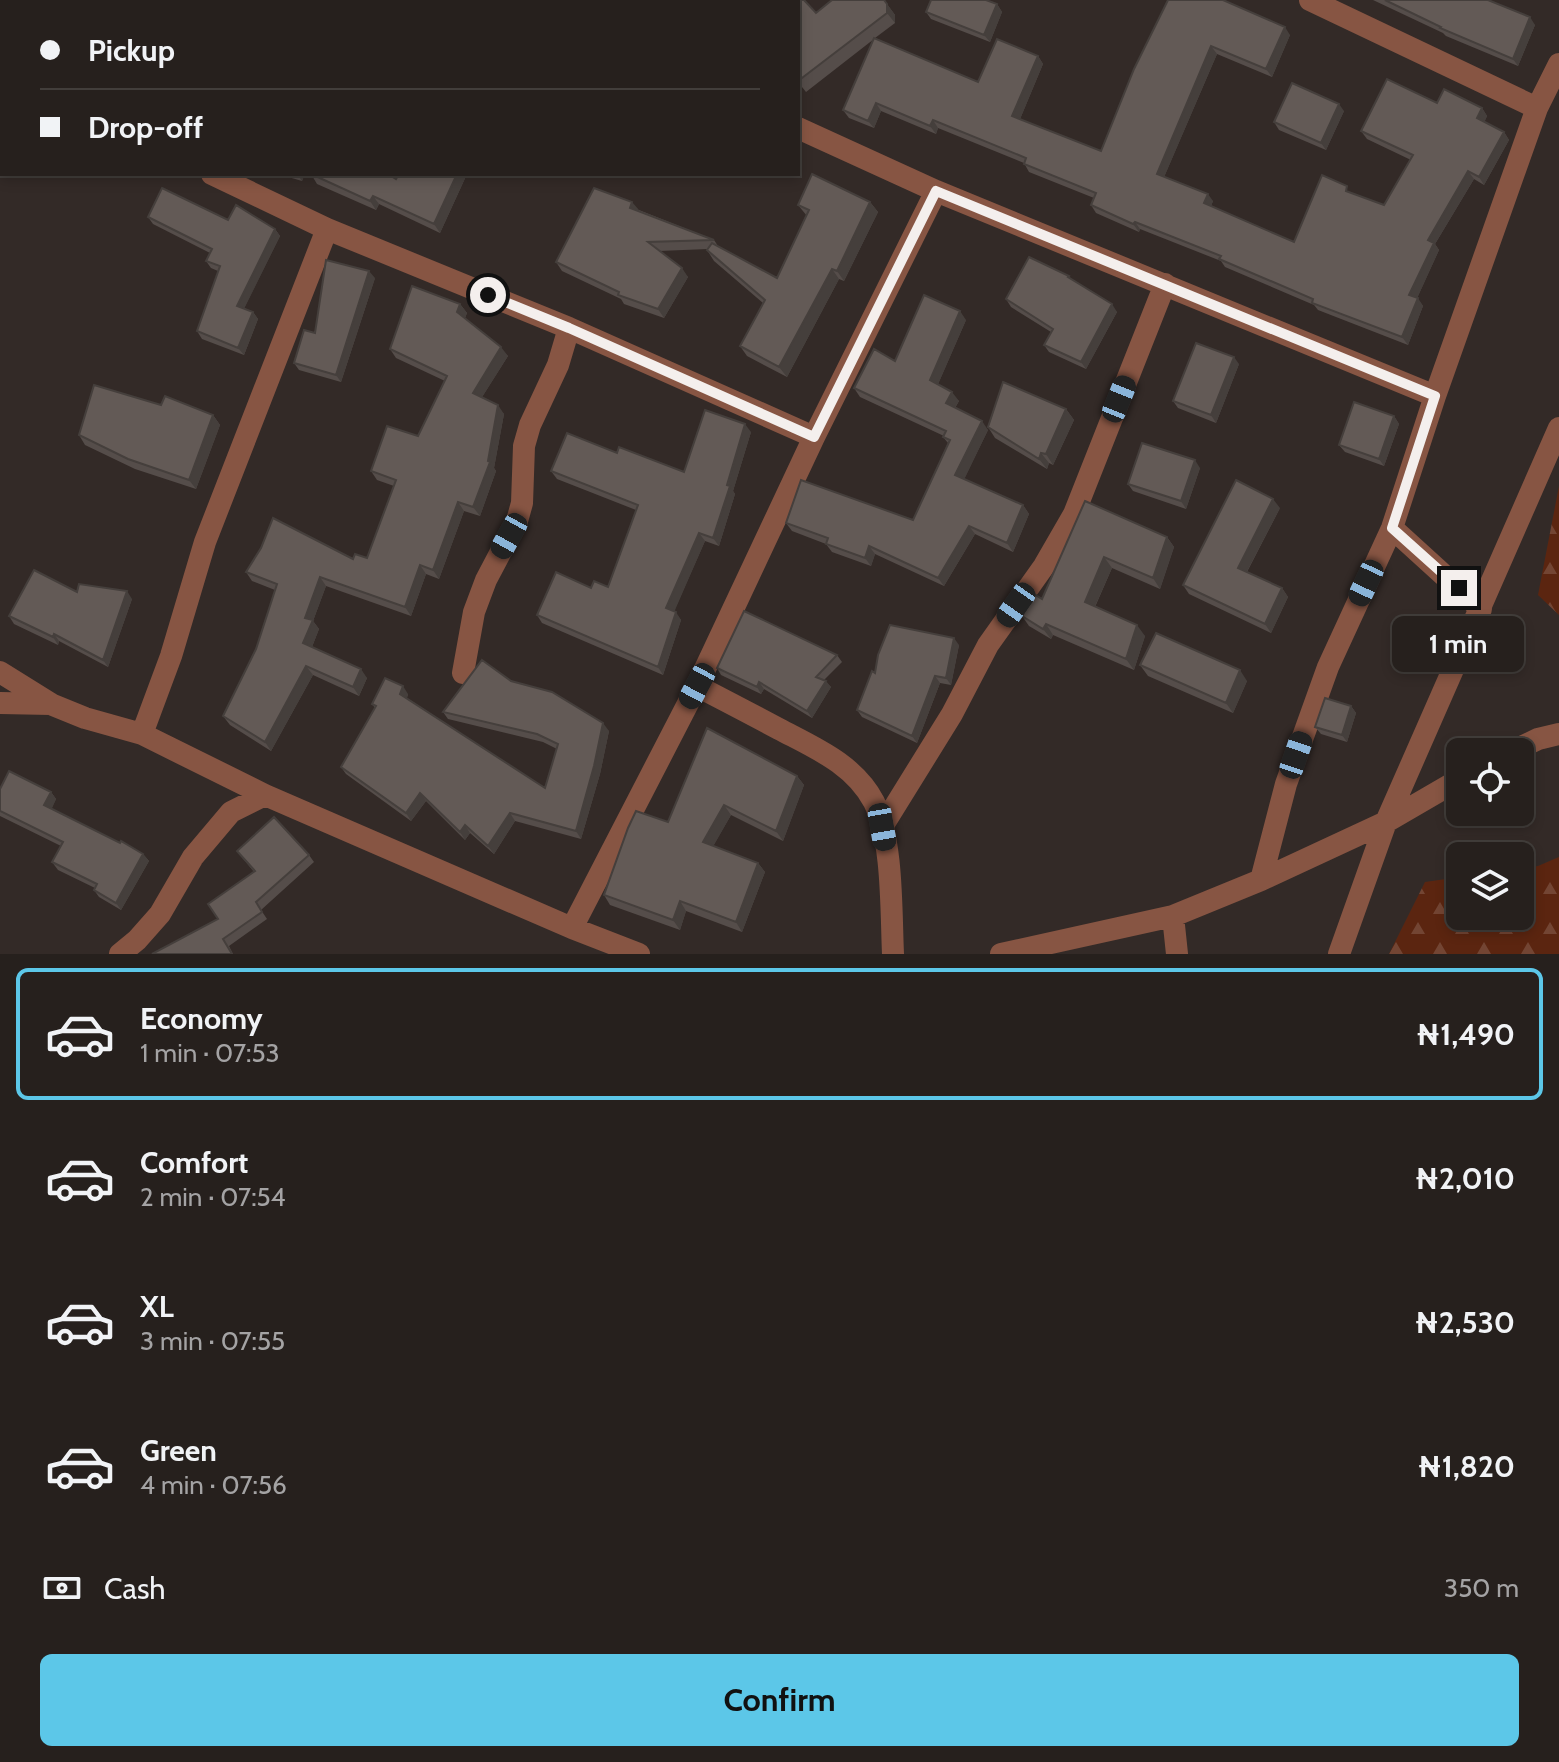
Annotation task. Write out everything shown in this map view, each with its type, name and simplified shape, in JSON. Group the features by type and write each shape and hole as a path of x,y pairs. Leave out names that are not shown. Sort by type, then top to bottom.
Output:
{"street":[{"path":"1310,0 1537,108"},
{"path":"1261,880 1279,805 1328,667 1392,528 1435,396 1537,108 1559,64"},
{"path":"800,129 936,191 1435,396"},
{"path":"216,176 327,229 569,328 814,437"},
{"path":"572,928 697,686 814,437 936,191"},
{"path":"142,734 171,656 205,542 327,229"},
{"path":"882,827 952,714 988,645 1044,566 1074,514 1165,284"},
{"path":"463,673 474,612 486,580 517,521 522,503 524,446 530,425 558,365 569,328"},
{"path":"1339,954 1386,822 1559,428"},
{"path":"1392,528 1481,609"},
{"path":"0,672 53,705 85,718 142,734 265,795 639,954"},
{"path":"697,686 835,758 859,779 875,804 882,827 893,954"},
{"path":"0,703 53,705"},
{"path":"1534,741 1559,734"},
{"path":"1001,954 1173,916 1261,880 1386,822 1446,787"},
{"path":"120,954 160,914 193,857 231,812 265,795"},
{"path":"1173,916 1177,954"}],"green space":[{"path":"1559,486 1559,615 1538,595"},
{"path":"1559,857 1559,954 1389,954 1425,882 1446,879 1446,930 1534,930 1534,867"}],"building":[{"path":"800,0 804,0 816,13 832,0 884,0 887,13 800,79"},
{"path":"931,0 986,0 997,4 984,35 926,12"},
{"path":"1168,0 1223,0 1285,27 1266,69 1211,46 1157,174 1208,194 1204,203 1294,242 1322,175 1347,186 1346,191 1384,205 1413,155 1361,131 1387,79 1437,103 1444,89 1482,108 1477,118 1504,132 1479,177 1468,171 1428,240 1434,243 1409,295 1418,298 1402,337 1312,303 1313,299 1219,259 1221,256 1091,205 1096,193 1024,164 1026,158 933,120 930,126 876,103 868,121 843,110 874,38 978,82 997,39 1038,56 1012,116 1101,151 1134,69"},
{"path":"1385,0 1488,0 1530,17 1513,59 1440,28"},
{"path":"1292,83 1339,104 1321,143 1274,122"},
{"path":"812,174 870,202 837,271 832,269 779,367 740,346 765,300 707,250 712,243 777,278 809,210 798,205"},
{"path":"315,176 391,176 396,179 398,176 456,176 434,224 373,196 370,201"},
{"path":"162,188 228,220 236,205 275,229 237,306 253,312 238,348 197,331 220,266 206,261 212,249 148,217"},
{"path":"594,188 632,202 630,208 714,240 648,242 682,268 658,309 618,295 619,292 556,262"},
{"path":"1029,257 1069,276 1112,304 1081,362 1044,345 1053,329 1006,299"},
{"path":"326,260 369,271 336,375 294,363 304,330 315,333"},
{"path":"412,286 460,304 457,312 501,347 473,393 498,405 490,462 473,507 458,502 433,570 420,565 405,607 320,577 305,618 313,620 303,643 361,669 353,687 306,666 265,742 223,716 256,649 277,584 246,572 261,548 273,518 353,559 355,554 367,558 396,480 371,471 387,426 418,436 447,376 390,349"},
{"path":"924,295 960,311 930,380 952,392 946,403 982,421 955,475 1023,505 1007,543 969,526 938,578 869,546 865,558 826,544 828,538 786,523 801,480 913,520 950,440 943,437 946,431 854,388 874,349 895,361"},
{"path":"1196,343 1234,357 1211,415 1173,401"},
{"path":"1003,382 1066,409 1046,454 1041,453 1039,459 988,427"},
{"path":"94,385 161,405 165,396 213,415 189,480 128,459 79,435"},
{"path":"1354,402 1394,416 1379,459 1339,445"},
{"path":"705,410 745,424 713,538 699,533 666,608 676,612 658,667 537,615 556,572 591,588 594,581 608,587 638,505 551,471 567,433 617,453 619,447 684,472"},
{"path":"1142,443 1195,460 1181,501 1128,484"},
{"path":"1236,480 1273,499 1238,568 1282,588 1265,624 1183,585"},
{"path":"1085,501 1167,537 1153,578 1104,557 1085,602 1137,625 1126,659 1046,624 1043,629 1022,616 1034,594 1042,599"},
{"path":"34,570 77,592 79,584 127,591 103,660 54,634 53,637 9,616"},
{"path":"744,611 837,655 816,677 826,681 807,711 759,682 757,687 717,668"},
{"path":"890,625 954,638 946,678 935,676 912,736 857,710 872,671 875,673 878,655"},
{"path":"1156,633 1240,670 1226,703 1140,665"},
{"path":"482,660 511,681 552,692 603,723 576,831 510,813 488,846 465,825 460,832 420,793 406,813 341,767 376,706 372,704 385,678 403,686 400,694 545,788 558,744 537,734 443,712"},
{"path":"1325,698 1351,706 1342,735 1315,727"},
{"path":"707,728 797,776 776,831 724,805 703,842 758,863 736,922 680,901 673,920 604,895 636,811 668,822"},
{"path":"9,771 51,792 44,805 143,854 116,903 94,890 97,884 52,862 63,842 0,811 0,789"},
{"path":"274,817 309,855 256,902 262,912 223,939 232,954 152,954 218,919 208,904 255,871 237,851"}],"route":[{"path":"488,295 814,437 936,191 1435,396 1392,528 1459,588"}]}
